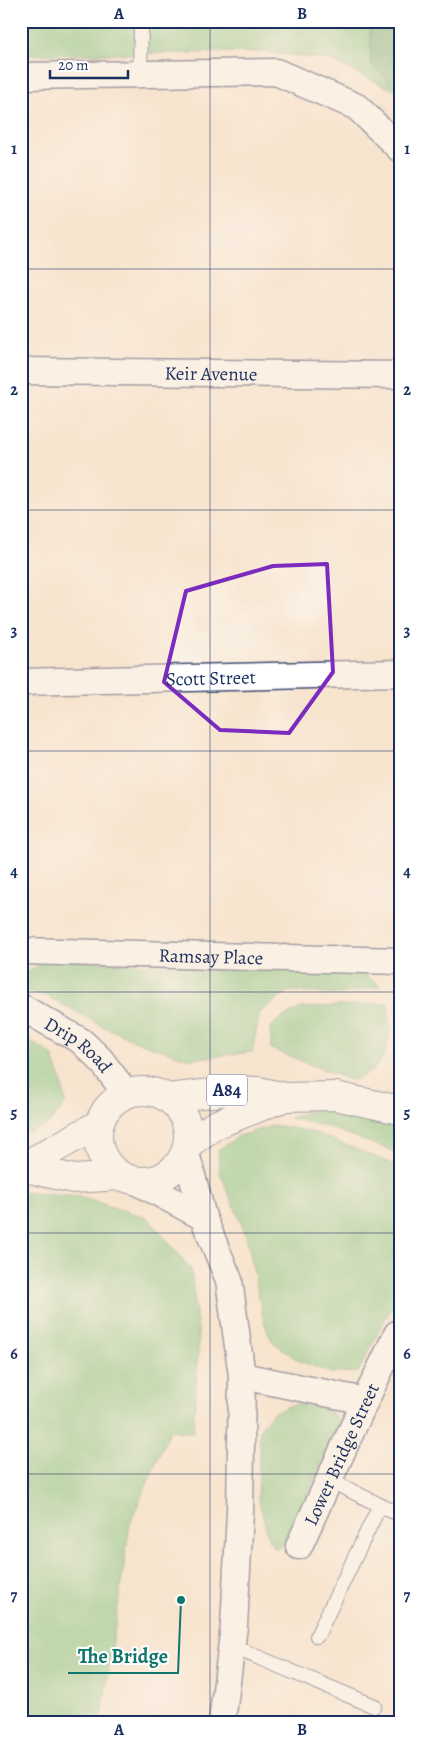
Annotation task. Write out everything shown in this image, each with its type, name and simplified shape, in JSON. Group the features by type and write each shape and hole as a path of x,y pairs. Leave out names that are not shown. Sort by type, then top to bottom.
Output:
{"main road":[{"path":"21,1167 74,1179 157,1180 176,1168 186,1149 189,1136 183,1114 168,1098 144,1090 126,1094 108,1107 99,1124 98,1142 105,1162 129,1179"},
{"name":"A84","path":"168,1098 236,1090 258,1091 285,1097 335,1096 399,1105"},
{"name":"A84","path":"186,1149 214,1125 285,1097"},
{"path":"21,1167 99,1124"}],"street":[{"path":"21,76 276,72 357,107 400,149"},
{"name":"Keir Avenue","path":"21,371 400,375"},
{"name":"Scott Street","path":"21,682 400,673"},
{"name":"Ramsay Place","path":"21,950 400,961"},
{"name":"Drip Road","path":"21,1007 82,1041 100,1059 126,1094"},
{"path":"186,1149 203,1217 229,1280 242,1376 240,1512 232,1636 222,1722"},
{"path":"129,1179 203,1217"},
{"name":"Lower Bridge Street","path":"299,1546 397,1334"},
{"path":"242,1376 365,1401"}],"lane":[{"path":"140,74 141,21"},
{"path":"329,1480 400,1515"},
{"path":"317,1636 380,1505"},
{"path":"232,1636 374,1706"}],"highlighted area":[{"path":"327,564 333,672 289,733 220,730 164,682 186,591 273,566"}],"green space":[{"path":"21,21 370,21 371,64 400,93 330,60 264,52 21,55"},
{"path":"370,21 400,21 400,93 371,64"},
{"path":"48,960 361,972 381,986 341,994 289,991 260,1012 252,1052 190,1059 141,1043 100,1025 49,997 21,989 21,975"},
{"path":"388,1003 390,1032 384,1055 372,1071 352,1081 271,1049 270,1028 278,1020 301,1008"},
{"path":"21,1034 52,1055 61,1079 66,1103 49,1124 28,1133 21,1128"},
{"path":"319,1108 370,1112 400,1124 400,1154 328,1127 290,1118"},
{"path":"275,1125 313,1132 400,1167 400,1308 390,1310 358,1372 331,1373 299,1361 272,1341 264,1322 246,1235 220,1173 218,1150 239,1136"},
{"path":"21,1192 80,1197 148,1218 191,1269 199,1340 193,1433 170,1430 130,1524 101,1722 21,1722"},
{"path":"294,1404 326,1407 341,1423 286,1542 275,1549 269,1541 258,1498 260,1428 273,1413"}],"place":[{"name":"The Bridge","path":"181,1600"}]}
